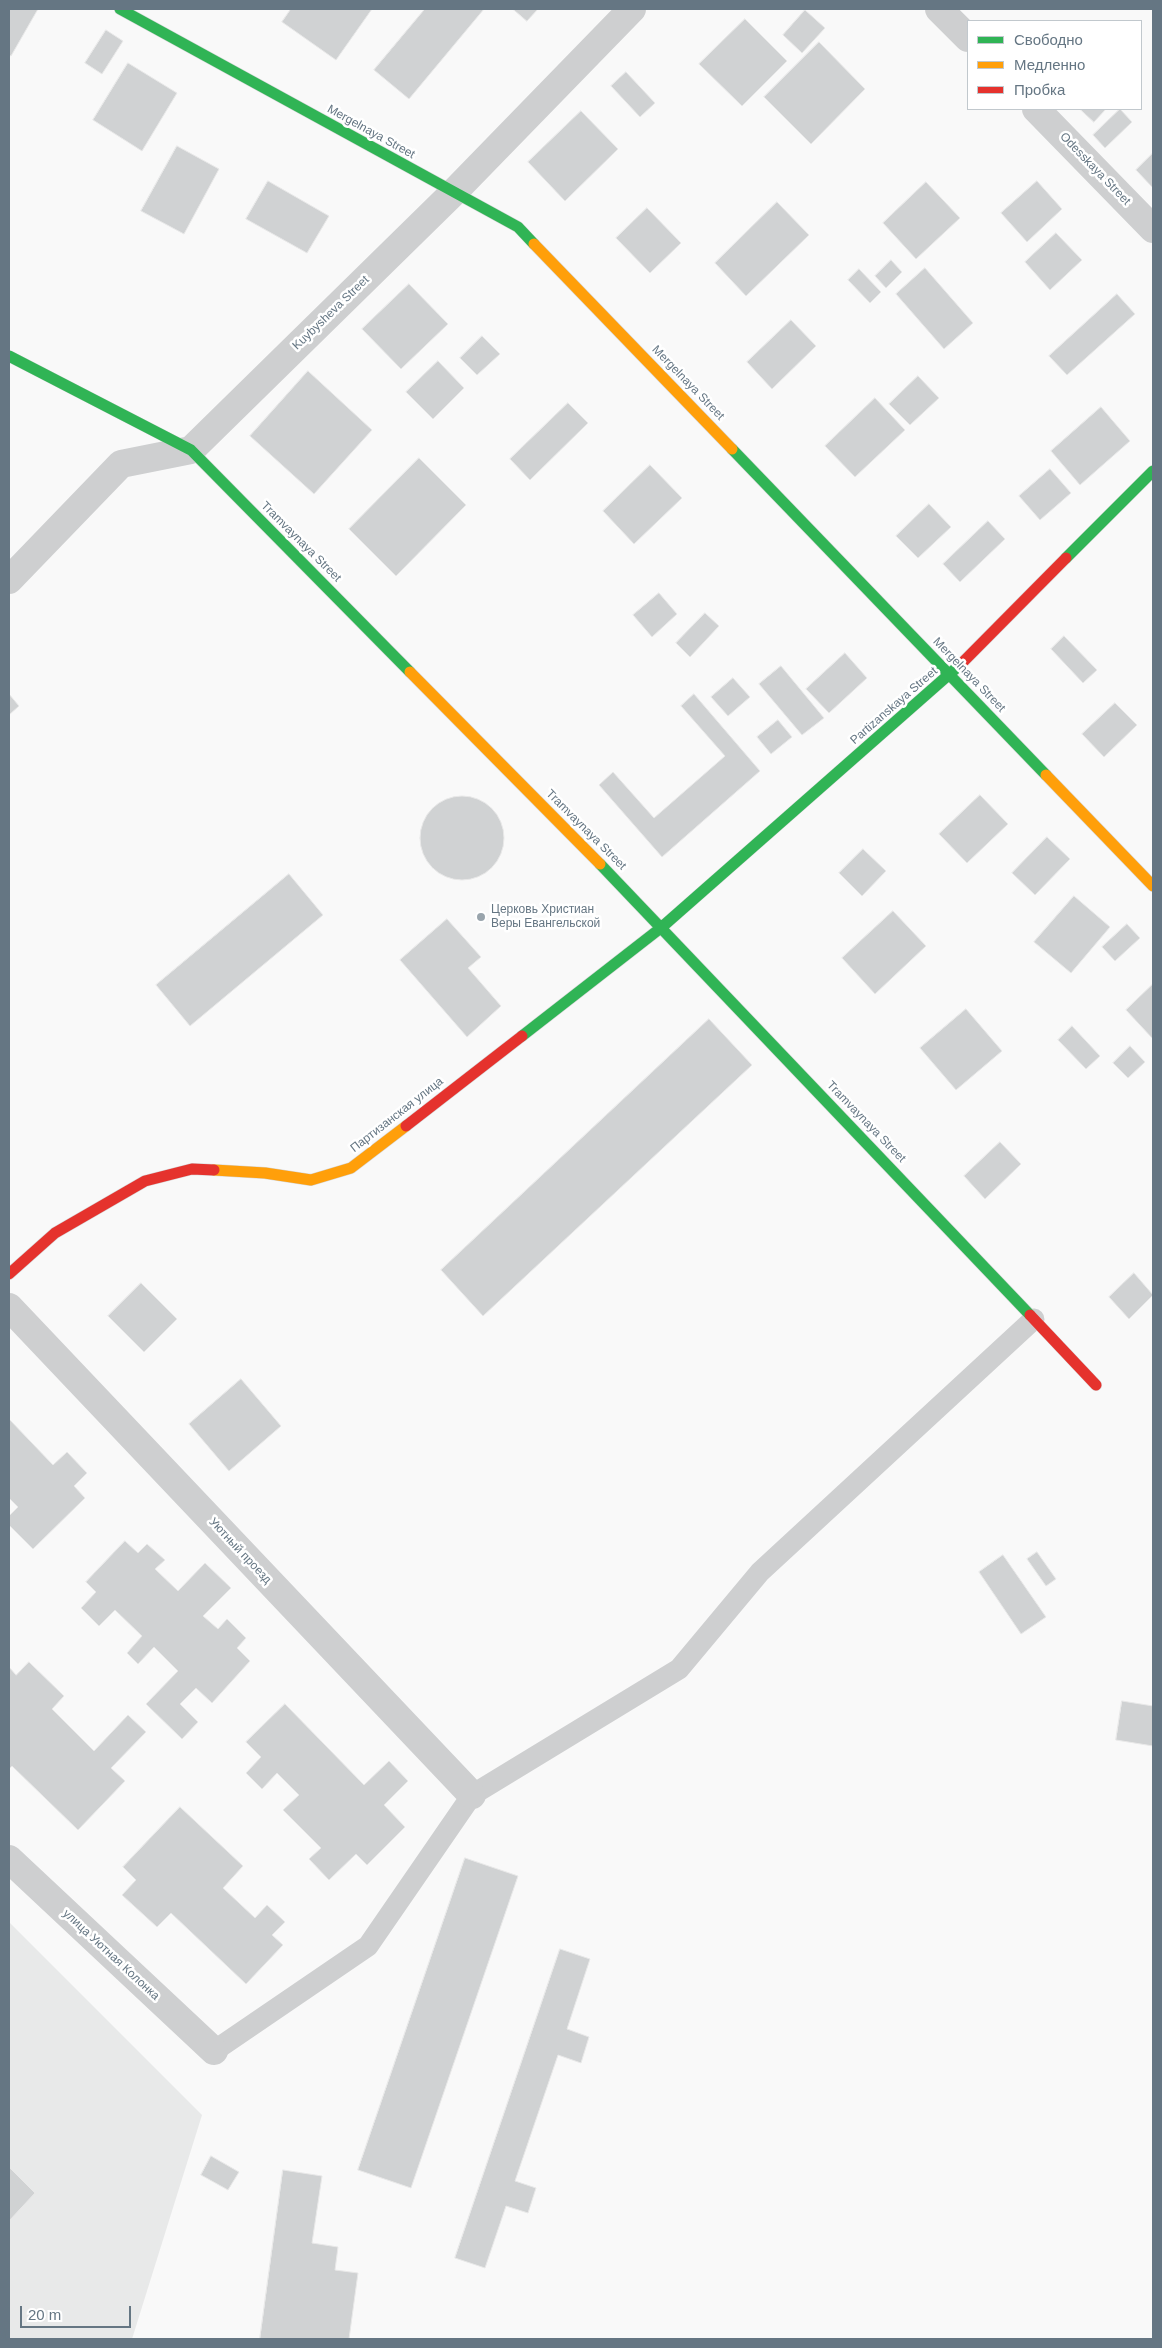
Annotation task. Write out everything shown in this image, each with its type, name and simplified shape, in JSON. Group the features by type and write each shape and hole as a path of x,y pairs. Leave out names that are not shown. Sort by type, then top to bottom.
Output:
{"street":[{"name":"Mergelnaya Street","path":"120,9 518,227 1153,886"},
{"name":"Kuybysheva Street","path":"191,450 453,193 632,9"},
{"path":"940,9 967,37"},
{"name":"Odesskaya Street","path":"1037,110 1153,229"},
{"name":"Tramvaynaya Street","path":"9,356 191,450 662,927 1096,1385"},
{"path":"9,580 121,464 191,450"},
{"name":"Partizanskaya Street","path":"662,927 950,675 1153,471"},
{"name":"Партизанская улица","path":"9,1274 55,1233 145,1181 192,1169 266,1173 311,1180 350,1168 662,927"},
{"name":"Уютный проезд","path":"9,1307 472,1795"},
{"name":"улица Уютная Колонка","path":"9,1859 214,2051"}],"lane":[{"path":"214,2051 368,1946 472,1795 679,1669 760,1572 1034,1319"}],"shaded area":[{"path":"9,1922 202,2115 132,2339 9,2339"}],"building":[{"path":"9,9 38,9 11,56 9,55"},
{"path":"291,9 372,9 336,60 282,22"},
{"path":"425,9 484,9 409,99 374,70"},
{"path":"513,9 538,9 527,21"},
{"path":"805,10 825,28 802,53 783,35"},
{"path":"745,19 787,61 742,106 699,64"},
{"path":"106,30 123,41 102,74 85,63"},
{"path":"819,42 865,89 811,144 764,97"},
{"path":"128,63 177,93 142,151 93,120"},
{"path":"626,72 655,103 640,117 611,86"},
{"path":"1081,110 1105,110 1094,122"},
{"path":"1119,110 1132,122 1105,148 1093,135"},
{"path":"581,111 618,149 565,201 528,162"},
{"path":"177,146 219,169 184,234 141,211"},
{"path":"1153,153 1153,188 1136,170"},
{"path":"268,181 329,216 307,253 246,219"},
{"path":"1037,181 1062,209 1027,242 1001,213"},
{"path":"926,182 960,218 916,259 883,223"},
{"path":"777,202 809,235 746,296 715,263"},
{"path":"647,208 681,243 650,273 616,238"},
{"path":"1056,233 1082,260 1050,290 1025,262"},
{"path":"891,260 902,272 886,288 875,276"},
{"path":"925,268 973,323 944,349 896,294"},
{"path":"859,269 881,292 870,303 848,280"},
{"path":"409,284 448,324 401,369 362,329"},
{"path":"1117,294 1135,314 1067,375 1049,356"},
{"path":"791,320 816,346 772,389 747,362"},
{"path":"482,336 500,354 477,375 460,358"},
{"path":"438,361 464,388 433,419 406,392"},
{"path":"308,371 372,430 314,494 250,436"},
{"path":"918,376 939,398 910,425 889,404"},
{"path":"875,398 905,430 855,477 825,446"},
{"path":"568,403 588,423 530,480 510,459"},
{"path":"1101,407 1130,441 1080,485 1051,451"},
{"path":"419,458 466,505 396,576 349,529"},
{"path":"650,465 682,498 634,544 603,511"},
{"path":"1050,469 1071,493 1040,520 1019,496"},
{"path":"929,504 951,527 918,558 896,536"},
{"path":"988,521 1005,539 960,582 943,564"},
{"path":"659,593 677,614 652,637 633,615"},
{"path":"705,613 719,626 690,657 676,643"},
{"path":"1064,636 1097,670 1083,683 1051,649"},
{"path":"845,653 867,678 829,713 806,689"},
{"path":"781,666 824,718 802,735 759,684"},
{"path":"733,678 750,697 728,716 711,697"},
{"path":"9,694 19,706 9,715"},
{"path":"694,694 760,771 662,857 599,785 613,772 654,818 725,756 681,706"},
{"path":"1115,703 1137,725 1104,757 1082,734"},
{"path":"778,720 792,737 771,754 757,737"},
{"path":"980,795 1008,824 967,863 939,834"},
{"path":"462,796 485,803 497,815 504,838 497,861 485,873 462,880 439,873 427,861 420,838 427,815 439,803"},
{"path":"1047,837 1070,859 1035,895 1012,873"},
{"path":"863,849 886,871 862,896 839,873"},
{"path":"289,874 323,915 190,1026 156,985"},
{"path":"1074,896 1110,927 1071,973 1034,942"},
{"path":"893,911 926,946 875,994 842,958"},
{"path":"447,919 481,957 468,968 501,1006 467,1037 400,960"},
{"path":"1127,924 1140,938 1115,961 1102,947"},
{"path":"1153,984 1153,1039 1126,1010"},
{"path":"966,1009 1002,1051 956,1090 920,1048"},
{"path":"709,1019 752,1065 483,1316 441,1270"},
{"path":"1072,1026 1100,1056 1086,1069 1058,1040"},
{"path":"1130,1046 1145,1062 1128,1078 1113,1063"},
{"path":"1000,1142 1021,1164 985,1199 964,1176"},
{"path":"1134,1273 1153,1295 1129,1319 1109,1297"},
{"path":"141,1283 177,1319 144,1352 108,1316"},
{"path":"241,1379 281,1426 229,1471 189,1424"},
{"path":"9,1419 53,1465 67,1452 87,1473 74,1486 85,1498 33,1549 9,1525 9,1516 18,1507 9,1498"},
{"path":"125,1541 138,1553 147,1544 165,1560 155,1569 178,1591 205,1563 231,1588 203,1616 218,1629 227,1619 246,1638 237,1648 250,1661 212,1703 196,1688 180,1704 198,1722 182,1739 146,1704 178,1671 154,1647 138,1664 127,1653 142,1636 115,1610 99,1626 81,1608 96,1592 86,1582"},
{"path":"1037,1552 1056,1579 1046,1586 1027,1559"},
{"path":"1003,1555 1046,1617 1021,1634 979,1572"},
{"path":"29,1662 64,1696 52,1709 94,1751 128,1715 146,1732 111,1768 125,1781 78,1830 12,1766 9,1769 9,1667 16,1675"},
{"path":"1122,1701 1153,1706 1153,1746 1116,1740"},
{"path":"285,1704 364,1785 389,1761 408,1781 384,1805 405,1827 367,1865 356,1854 329,1880 309,1859 321,1848 283,1810 299,1795 277,1773 262,1789 246,1773 261,1757 246,1742"},
{"path":"180,1807 243,1866 223,1888 255,1918 267,1905 285,1922 272,1935 283,1945 246,1984 171,1913 157,1927 122,1895 136,1880 123,1867"},
{"path":"465,1858 518,1876 411,2188 358,2170"},
{"path":"560,1949 590,1959 567,2029 589,2037 581,2063 558,2055 515,2181 536,2188 528,2213 506,2206 485,2268 455,2258"},
{"path":"211,2156 239,2172 228,2190 201,2175"},
{"path":"9,2167 35,2193 9,2221"},
{"path":"283,2170 322,2176 312,2243 338,2247 335,2270 358,2273 349,2339 260,2339"}],"traffic: fast":[{"path":"120,9 518,227 534,244"},
{"path":"9,356 191,450 410,672"},
{"path":"732,449 1046,775"},
{"path":"1066,558 1153,471"},
{"path":"522,1036 662,927 962,663"},
{"path":"600,864 1030,1315"}],"traffic: slow":[{"path":"534,244 732,449"},
{"path":"410,672 600,864"},
{"path":"1046,775 1153,886"},
{"path":"214,1170 265,1173 311,1180 351,1168 406,1126"}],"traffic: jam":[{"path":"962,663 1066,558"},
{"path":"406,1126 522,1036"},
{"path":"9,1274 55,1233 145,1181 192,1169 214,1170"},
{"path":"1030,1315 1096,1385"}],"place":[{"name":"Церковь Христиан Веры Евангельской","path":"481,917"}]}
